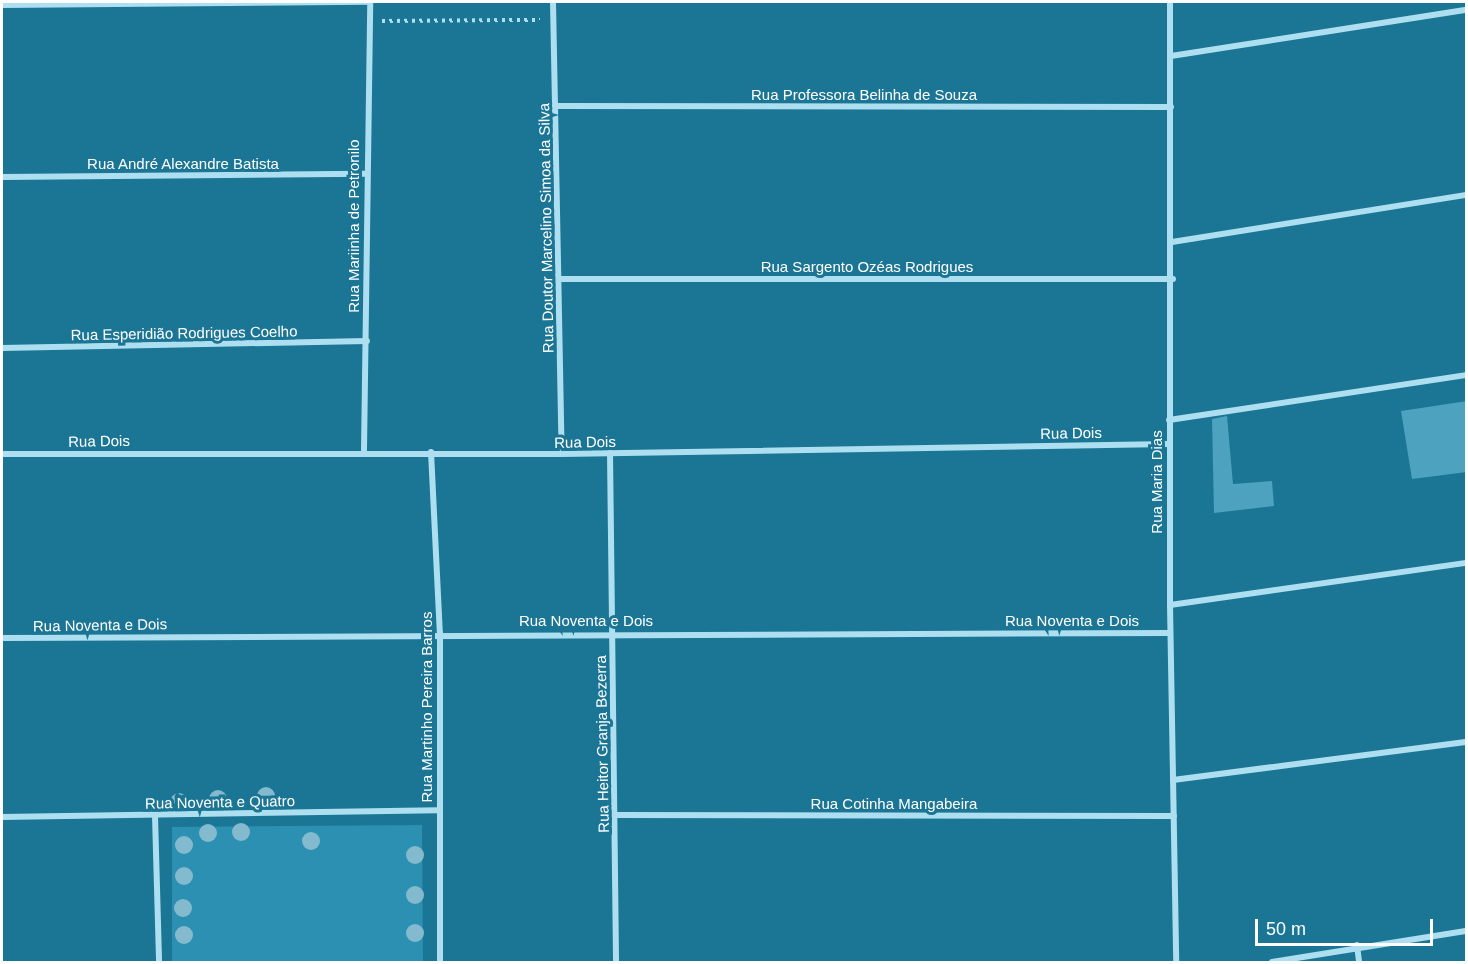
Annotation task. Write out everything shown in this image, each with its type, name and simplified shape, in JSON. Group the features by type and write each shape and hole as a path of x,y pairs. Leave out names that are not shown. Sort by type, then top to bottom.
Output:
{"street":[{"path":"2,5 370,2"},
{"name":"Rua Mariinha de Petronilo","path":"364,450 367,341 365,174 370,2"},
{"name":"Rua Doutor Marcelino Simoa da Silva","path":"553,2 562,454"},
{"name":"Rua Maria Dias","path":"1170,2 1173,279 1169,420 1170,633 1176,963"},
{"path":"1171,56 1467,10"},
{"name":"Rua Professora Belinha de Souza","path":"556,106 1172,107"},
{"name":"Rua André Alexandre Batista","path":"2,177 365,174"},
{"path":"1172,242 1467,195"},
{"name":"Rua Sargento Ozéas Rodrigues","path":"560,279 1173,279"},
{"name":"Rua Esperidião Rodrigues Coelho","path":"2,348 367,341"},
{"path":"1169,420 1467,375"},
{"name":"Rua Dois","path":"2,454 364,450 562,454 1169,444"},
{"name":"Rua Martinho Pereira Barros","path":"430,452 440,633 438,810 440,963"},
{"name":"Rua Heitor Granja Bezerra","path":"610,453 616,963"},
{"path":"1170,605 1467,563"},
{"name":"Rua Noventa e Dois","path":"2,638 440,633 1170,633"},
{"path":"1173,780 1467,742"},
{"name":"Rua Noventa e Quatro","path":"2,817 438,810"},
{"name":"Rua Cotinha Mangabeira","path":"615,815 1174,816"},
{"path":"155,816 159,963"},
{"path":"1272,963 1357,945 1467,931"},
{"path":"1357,945 1359,963"}],"path":[{"path":"369,21 554,20"}],"shaded area":[{"path":"422,825 423,962 172,962 172,827"}],"building":[{"path":"1467,401 1467,472 1412,479 1401,411"},
{"path":"1227,416 1233,484 1272,481 1274,506 1214,513 1212,419"}]}
